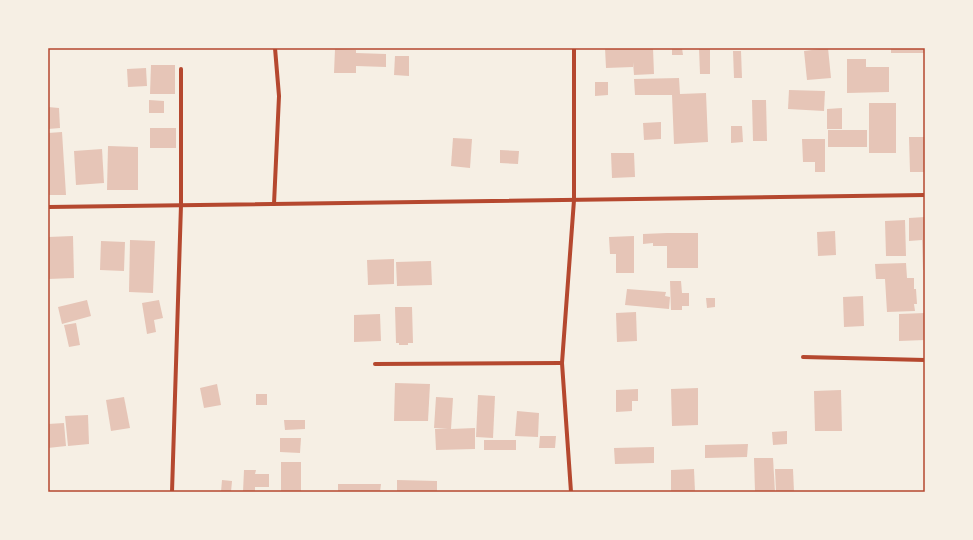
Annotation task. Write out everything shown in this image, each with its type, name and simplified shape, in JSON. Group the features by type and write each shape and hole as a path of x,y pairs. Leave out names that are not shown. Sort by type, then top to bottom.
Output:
{"street":[{"path":"274,204 279,96 275,48"},
{"path":"571,492 562,363 574,200 574,48"},
{"path":"172,492 181,205 181,69"},
{"path":"48,207 925,195"},
{"path":"802,357 925,360"},
{"path":"375,364 562,363"}],"building":[{"path":"605,48 653,48 654,74 634,75 633,62 633,67 606,68"},
{"path":"672,48 682,48 683,55 672,55"},
{"path":"699,48 710,48 710,74 700,74"},
{"path":"828,48 831,78 807,80 804,51"},
{"path":"891,48 925,48 925,53 891,53"},
{"path":"335,49 356,50 356,53 386,54 386,67 356,66 356,73 334,73"},
{"path":"733,51 741,51 742,78 734,78"},
{"path":"395,56 409,56 409,76 394,75"},
{"path":"847,59 866,59 866,67 889,67 889,92 847,93"},
{"path":"151,65 175,65 175,94 150,94"},
{"path":"146,68 147,86 128,87 127,69"},
{"path":"679,78 680,94 706,93 708,142 674,144 672,95 635,95 634,79"},
{"path":"595,82 608,82 608,95 595,96"},
{"path":"789,90 825,91 824,111 788,109"},
{"path":"149,100 164,101 164,113 149,113"},
{"path":"752,100 766,100 767,141 753,141"},
{"path":"869,103 896,103 896,153 869,153"},
{"path":"48,107 59,108 60,128 48,129"},
{"path":"842,108 842,129 827,129 827,109"},
{"path":"661,122 661,139 644,140 643,123"},
{"path":"731,126 742,126 743,142 731,143"},
{"path":"150,128 176,128 176,148 150,148"},
{"path":"828,130 867,130 867,147 828,147"},
{"path":"62,132 66,195 48,195 48,133"},
{"path":"909,137 925,137 925,172 910,172"},
{"path":"453,138 472,139 470,168 451,166"},
{"path":"802,139 825,139 825,172 815,172 815,162 803,162"},
{"path":"108,146 138,147 138,190 107,190"},
{"path":"102,149 104,183 76,185 74,151"},
{"path":"500,150 519,151 518,164 500,163"},
{"path":"611,153 634,153 635,177 612,178"},
{"path":"925,217 925,270 923,270 922,240 909,241 909,218"},
{"path":"905,220 906,256 886,256 885,221"},
{"path":"835,231 836,255 818,256 817,232"},
{"path":"698,233 698,268 667,268 667,246 653,246 653,243 643,244 643,234"},
{"path":"73,236 74,278 48,279 48,237"},
{"path":"634,236 634,273 616,273 616,254 610,254 609,237"},
{"path":"130,240 155,241 153,293 129,292"},
{"path":"101,241 125,242 124,271 100,270"},
{"path":"394,259 394,284 368,285 367,260"},
{"path":"431,261 432,285 397,286 396,262"},
{"path":"906,263 907,278 914,278 914,289 916,289 917,304 914,304 915,311 887,312 885,279 876,279 875,264"},
{"path":"670,281 681,281 682,293 689,293 689,306 682,306 682,310 671,310"},
{"path":"627,289 666,292 665,296 670,297 669,309 625,305"},
{"path":"863,296 864,326 844,327 843,297"},
{"path":"706,298 715,298 715,307 707,308"},
{"path":"87,300 91,316 62,324 58,307"},
{"path":"159,300 163,318 154,320 156,332 147,334 142,303"},
{"path":"395,307 412,307 413,343 408,343 408,345 399,345 399,343 396,343"},
{"path":"636,312 637,341 617,342 616,313"},
{"path":"925,313 925,340 899,341 899,314"},
{"path":"380,314 381,341 354,342 354,315"},
{"path":"76,323 80,345 69,347 64,325"},
{"path":"395,383 430,384 428,421 394,421"},
{"path":"217,384 221,405 204,408 200,388"},
{"path":"698,388 698,425 672,426 671,389"},
{"path":"638,389 638,401 632,401 632,411 616,412 616,390"},
{"path":"841,390 842,431 815,431 814,391"},
{"path":"256,394 267,394 267,405 256,405"},
{"path":"478,395 495,396 493,438 476,437"},
{"path":"124,397 130,428 111,431 106,400"},
{"path":"436,397 453,398 451,429 475,428 475,449 436,450 435,429 448,429 434,428"},
{"path":"517,411 539,413 538,437 515,436"},
{"path":"88,415 89,444 68,446 65,416"},
{"path":"284,420 305,420 305,429 285,430"},
{"path":"64,423 66,446 48,448 48,424"},
{"path":"787,431 787,444 773,445 772,432"},
{"path":"540,436 556,436 555,448 539,448"},
{"path":"280,438 301,438 300,453 280,452"},
{"path":"484,440 516,440 516,450 484,450"},
{"path":"748,444 747,457 705,458 705,445"},
{"path":"654,447 654,463 615,464 614,448"},
{"path":"754,458 773,458 775,492 755,492"},
{"path":"281,462 301,462 301,492 281,492"},
{"path":"694,469 695,492 671,492 671,470"},
{"path":"775,469 793,469 794,492 776,492"},
{"path":"244,470 256,470 255,474 269,474 269,487 255,487 255,492 243,492"},
{"path":"222,480 232,481 231,492 221,492"},
{"path":"397,480 437,481 437,492 397,492"},
{"path":"338,484 381,484 380,492 338,492"}]}
